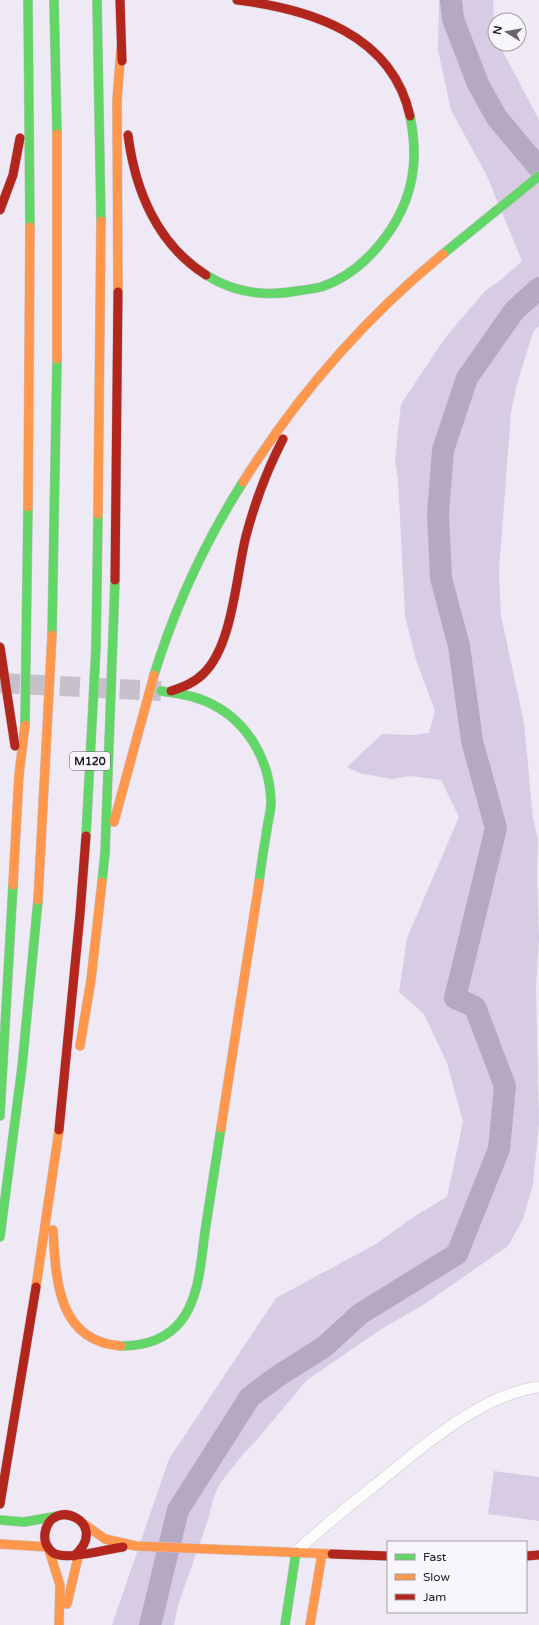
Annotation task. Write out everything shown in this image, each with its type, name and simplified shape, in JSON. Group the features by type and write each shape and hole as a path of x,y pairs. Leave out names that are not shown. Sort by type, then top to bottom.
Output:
{"main road":[{"path":"0,1116 19,775 25,735 27,667 28,0"},
{"path":"0,1237 16,1121 33,967 48,754 56,575 58,133 54,0"},
{"name":"M120","path":"0,1504 30,1332 59,1128 89,791 96,647 101,336 99,49 97,0"},
{"path":"120,0 121,48 127,123 134,175 145,205 162,234 184,258 210,277 228,286 248,292 270,294 292,293 308,290 339,278 368,258 379,247 397,222 410,191 413,176 415,144 413,129 397,82 387,67 365,45 332,24 312,14 293,9 237,0"},
{"path":"0,210 13,174 20,145 22,92 29,47"},
{"path":"79,1054 91,980 105,853 114,632 118,383 117,101 121,48"},
{"path":"105,853 148,694 170,627 197,562 230,500 269,441 312,386 383,307 539,176"},
{"path":"171,691 197,681 213,662 219,651 225,633 242,552 257,499 278,448 312,386"},
{"path":"0,647 19,775"},
{"path":"50,1194 59,1292 65,1310 76,1325 97,1341 124,1347 150,1343 173,1329 189,1307 198,1277 271,803 268,777 263,759 254,742 238,721 225,710 210,702 188,694 161,691"},
{"path":"59,1128 75,1069"},
{"path":"0,1520 24,1522 61,1515 74,1516 110,1544"},
{"path":"59,1625 61,1609 60,1580 44,1536 47,1525 51,1520 61,1515"},
{"path":"63,1625 77,1554 84,1548 87,1536 84,1524"},
{"path":"0,1544 48,1547 52,1552 62,1557 110,1544 387,1556"},
{"path":"285,1625 296,1552"},
{"path":"310,1625 322,1554"},
{"path":"527,1556 539,1555"}],"street":[{"path":"296,1552 324,1526 432,1439 491,1401 515,1391 539,1387"}],"shaded area":[{"path":"439,0 493,0 494,12 487,12 487,52 503,52 539,120 539,326 533,332 517,384 511,412 499,570 501,616 524,723 533,818 538,840 537,875 539,939 536,987 539,1124 533,1184 523,1219 508,1246 423,1305 383,1328 307,1380 244,1453 221,1482 214,1496 208,1520 178,1605 174,1625 112,1625 169,1459 276,1298 376,1244 415,1216 447,1197 463,1122 447,1063 424,1014 399,992 407,938 459,817 441,780 410,776 392,779 359,773 347,767 382,734 414,735 429,733 435,711 416,660 405,616 398,479 395,460 401,404 445,338 485,291 502,279 522,261 486,174 451,110 438,50"},
{"path":"494,1471 539,1477 539,1521 488,1514"}],"waterway":[{"path":"451,0 453,19 478,84 497,118 539,168"},
{"path":"150,1625 178,1510 250,1397 278,1376 324,1347 360,1314 457,1254 499,1149 505,1086 475,1007 455,998 496,828 472,741 459,646 441,578 438,514 443,450 467,378 514,311 539,288"}],"tunnel":[{"path":"0,683 161,691"}],"traffic: fast":[{"path":"28,0 30,227"},
{"path":"54,0 57,134"},
{"path":"97,0 101,221"},
{"path":"206,275 227,286 250,292 285,293 321,287 338,280 353,270 367,258 392,228 408,194 412,177 414,154 410,116"},
{"path":"443,254 539,176"},
{"path":"52,635 57,359"},
{"path":"154,675 171,625 192,576 216,528 243,482"},
{"path":"25,725 28,507"},
{"path":"86,836 96,647 98,514"},
{"path":"102,882 105,853 115,580"},
{"path":"161,691 194,697 220,708 244,729 253,742 266,770 270,786 271,802 259,883"},
{"path":"0,1116 13,885"},
{"path":"0,1237 22,1067 38,900"},
{"path":"121,1346 138,1345 154,1341 175,1328 188,1311 193,1300 199,1275 221,1128"},
{"path":"0,1520 24,1522 58,1516"},
{"path":"285,1625 296,1552"}],"traffic: slow":[{"path":"118,292 117,101 121,48"},
{"path":"57,134 57,359"},
{"path":"98,514 101,221"},
{"path":"28,507 30,227"},
{"path":"243,482 286,419 334,360 386,305 443,254"},
{"path":"38,900 52,635"},
{"path":"114,822 154,675"},
{"path":"13,885 19,775 25,725"},
{"path":"80,1046 91,980 102,882"},
{"path":"221,1128 259,883"},
{"path":"36,1287 59,1130"},
{"path":"53,1230 59,1287 64,1304 72,1320 84,1333 100,1342 121,1346"},
{"path":"84,1524 105,1539 136,1546 332,1554"},
{"path":"0,1544 48,1547 60,1585 59,1625"},
{"path":"67,1604 79,1553"},
{"path":"310,1625 322,1554"}],"traffic: jam":[{"path":"120,0 122,61"},
{"path":"237,0 292,10 319,19 344,31 367,46 386,65 400,88 410,116"},
{"path":"128,135 136,176 151,214 174,248 206,275"},
{"path":"0,210 13,175 20,138"},
{"path":"115,580 118,292"},
{"path":"171,691 180,688 200,677 213,662 221,646 232,609 246,536 257,499 283,439"},
{"path":"0,647 15,746"},
{"path":"59,1130 86,836"},
{"path":"0,1504 36,1287"},
{"path":"74,1556 84,1544 86,1533 83,1524 76,1518 67,1515 57,1516 50,1522 45,1533 45,1538 48,1548 58,1555 66,1556 75,1555 86,1554 123,1547"},
{"path":"332,1554 387,1556"},
{"path":"527,1556 539,1555"}]}
